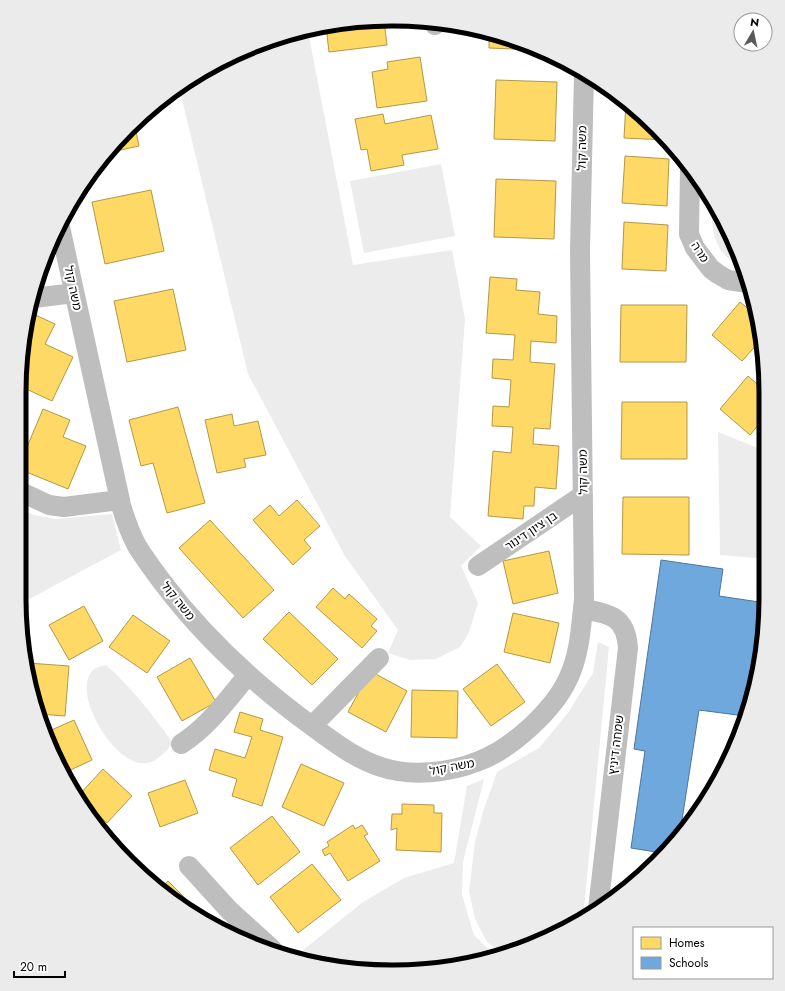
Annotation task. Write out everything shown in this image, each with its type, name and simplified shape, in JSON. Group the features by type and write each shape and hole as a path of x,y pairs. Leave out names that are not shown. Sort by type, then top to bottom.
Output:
{"street":[{"name":"משה קול","path":"62,235 119,500 136,545 147,561 187,613 227,656 292,712 345,750 382,768 399,772 418,772 461,767 480,761 502,749 540,718 568,680 579,643 584,599 580,251 584,80"},
{"name":"מרה","path":"690,179 689,234 695,248 711,269 728,280 742,282"},
{"path":"38,297 74,293"},
{"path":"26,494 49,505 64,507 119,500"},
{"name":"בן ציון דינור","path":"478,566 583,495"},
{"name":"שמחה דיניץ","path":"583,609 611,615 622,624 627,638 628,648 599,901"},
{"path":"312,726 379,658"},
{"path":"181,744 194,736 207,724 248,675"},
{"path":"189,866 229,910 264,942"}],"shaded area":[{"path":"309,36 353,265 452,250 465,319 450,517 481,546 461,566 478,603 469,632 460,647 436,659 410,660 388,653 398,630 345,556 248,374 181,94 209,75 252,54 275,45"},
{"path":"441,164 455,236 364,253 350,181"},
{"path":"712,213 735,262 724,254 719,246 715,238"},
{"path":"718,432 759,449 759,558 720,555"},
{"path":"26,512 34,515 56,519 112,514 121,550 26,601"},
{"path":"598,642 609,647 584,911 533,937 498,950 487,942 475,919 469,891 475,842 483,812 497,772 539,748 568,713 593,673"},
{"path":"106,665 133,692 173,743 162,755 151,762 147,763 133,761 119,751 106,736 95,718 88,700 87,683 92,671"},
{"path":"484,779 463,862 462,895 474,935 491,952 440,962 392,965 345,962 321,958 311,956 303,950 363,902 404,878 454,863 467,786"}],"building: Homes":[{"path":"385,26 387,45 329,52 327,32 345,29"},
{"path":"489,39 521,49 489,48"},
{"path":"420,57 427,101 377,108 372,72 388,69 387,62"},
{"path":"496,80 557,82 555,141 494,139"},
{"path":"626,110 658,140 624,138"},
{"path":"383,114 385,124 431,115 438,149 402,155 404,165 371,171 367,149 361,150 355,119"},
{"path":"136,131 139,146 117,151"},
{"path":"625,156 669,159 667,206 622,203"},
{"path":"496,179 556,181 554,239 494,237"},
{"path":"151,190 164,251 105,264 92,202"},
{"path":"624,222 668,225 666,271 622,269"},
{"path":"490,277 517,279 516,290 540,292 538,314 557,316 556,343 531,341 530,362 555,364 550,429 534,428 533,444 559,446 556,489 535,487 534,506 524,506 523,519 488,516 493,451 511,453 513,427 492,426 493,406 509,407 511,380 492,378 493,359 513,360 515,335 486,333"},
{"path":"173,289 186,350 127,362 114,301"},
{"path":"740,302 750,310 756,345 742,361 712,335"},
{"path":"621,305 687,305 686,362 620,362"},
{"path":"34,315 55,324 45,344 73,357 52,401 26,389 29,345"},
{"path":"748,376 759,385 759,424 750,435 720,409"},
{"path":"622,402 687,402 687,459 621,459"},
{"path":"178,407 205,503 167,513 153,463 141,466 129,420"},
{"path":"43,409 70,420 63,437 86,446 68,489 26,472 26,449"},
{"path":"232,414 234,426 258,421 266,455 244,459 246,467 217,473 205,420"},
{"path":"623,497 689,497 689,555 622,554"},
{"path":"297,500 320,526 304,540 311,548 293,565 253,520 270,505 279,516"},
{"path":"210,520 274,590 243,618 179,548"},
{"path":"549,551 558,593 513,604 503,561"},
{"path":"333,588 345,599 349,594 377,619 371,626 377,631 362,648 316,607"},
{"path":"84,606 103,641 69,660 49,625"},
{"path":"289,612 338,659 312,685 263,639"},
{"path":"513,613 559,623 550,663 504,652"},
{"path":"133,615 170,641 147,673 109,647"},
{"path":"190,658 216,702 182,721 157,677"},
{"path":"32,663 69,666 65,716 45,714"},
{"path":"497,664 525,702 491,726 463,689"},
{"path":"370,671 407,691 386,732 348,712"},
{"path":"412,690 458,691 457,738 411,737"},
{"path":"240,712 263,719 260,730 283,737 262,806 232,796 237,779 209,770 215,749 245,758 252,737 234,732"},
{"path":"74,720 92,760 69,771 51,730"},
{"path":"301,764 344,783 324,826 282,807"},
{"path":"103,769 132,796 107,823 95,812 82,792"},
{"path":"185,780 198,813 160,827 148,793"},
{"path":"402,804 434,805 434,813 442,813 441,852 396,850 397,828 391,830 392,814 402,814"},
{"path":"272,816 300,852 258,885 230,848"},
{"path":"353,825 355,829 362,825 368,834 364,836 380,861 348,881 330,853 325,856 322,850 329,846 327,842"},
{"path":"312,864 341,900 298,933 270,897"},
{"path":"168,881 192,905 169,889 164,885"}],"building: Schools":[{"path":"661,560 723,569 719,596 759,602 756,646 747,693 740,715 699,710 681,824 657,852 631,848 645,751 634,749"}]}
